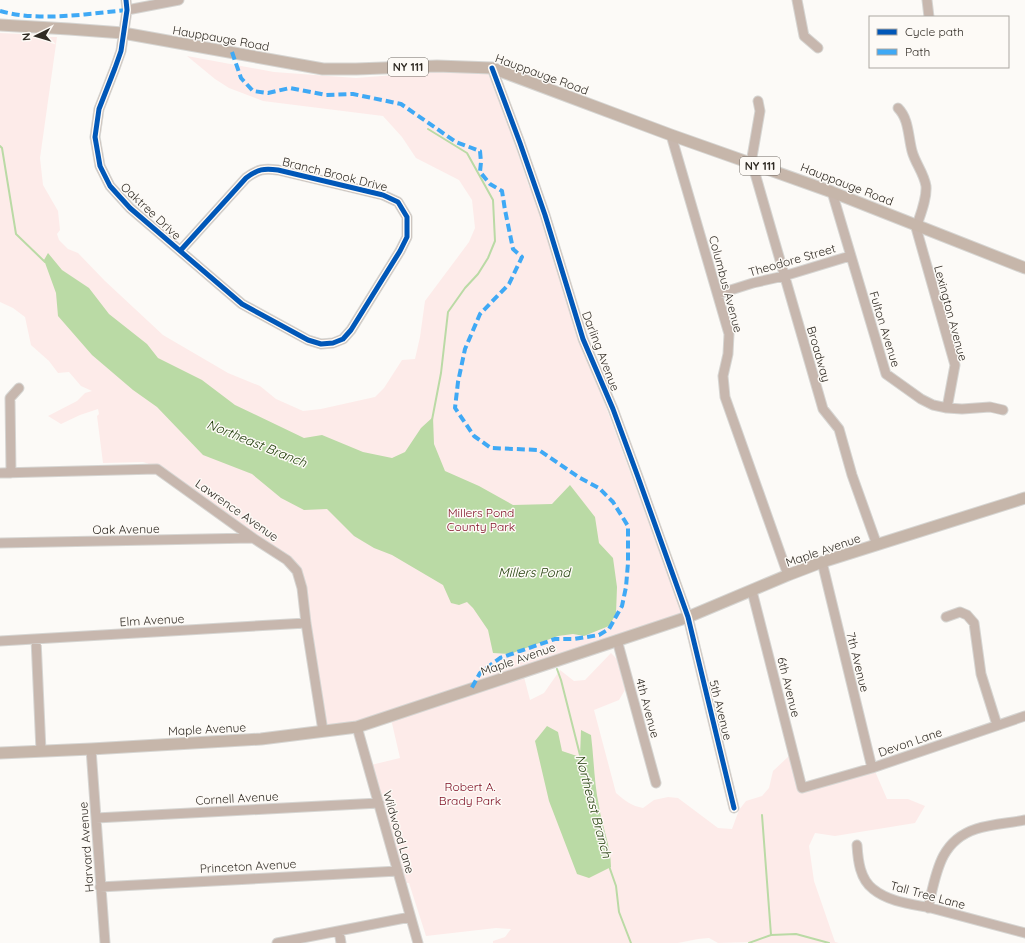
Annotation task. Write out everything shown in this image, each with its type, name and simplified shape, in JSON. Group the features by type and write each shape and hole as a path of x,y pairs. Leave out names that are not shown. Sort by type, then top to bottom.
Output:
{"main road":[{"name":"Hauppauge Road","path":"0,25 69,28 123,33 323,69 437,66 492,68 671,135 832,192 1025,268"},
{"name":"Maple Avenue","path":"0,753 261,739 357,727 688,617 822,562 1025,498"}],"street":[{"name":"Oaktree Drive","path":"126,0 127,10 116,68 99,109 95,137 100,166 110,186 130,208 242,304 308,340 321,344 333,343"},
{"path":"127,10 179,0"},
{"path":"797,0 804,36 818,48"},
{"path":"927,0 929,16"},
{"name":"Darling Avenue","path":"492,68 545,215 583,339 613,409 688,617"},
{"path":"751,163 760,111 758,101"},
{"path":"898,108 906,121 912,152 923,176 926,187 923,206 916,224"},
{"name":"Columbus Avenue","path":"671,135 729,334 728,354 723,376 725,397 788,575"},
{"name":"Broadway","path":"751,163 823,408 839,429 852,475 877,545"},
{"name":"Branch Brook Drive","path":"180,251 228,197 255,171 267,169 278,170 383,195 398,202 407,217 407,237 400,251 351,330 343,339 333,343"},
{"name":"Fulton Avenue","path":"832,192 886,374 921,399 933,405 962,409 990,407 1003,410"},
{"name":"Lexington Avenue","path":"916,224 955,365 947,408"},
{"name":"Theodore Street","path":"718,294 850,256"},
{"path":"11,473 10,398 19,388"},
{"name":"Lawrence Avenue","path":"0,473 157,469 252,538 287,560 297,571 302,588 323,731"},
{"name":"Oak Avenue","path":"0,544 252,538"},
{"name":"7th Avenue","path":"822,562 872,768"},
{"name":"6th Avenue","path":"752,591 802,788"},
{"path":"946,617 960,612 967,615 974,623 981,674 997,725"},
{"name":"5th Avenue","path":"688,617 734,808"},
{"name":"Elm Avenue","path":"0,641 306,623"},
{"path":"36,639 41,751"},
{"name":"4th Avenue","path":"617,640 656,783"},
{"name":"Devon Lane","path":"802,788 872,768 1025,716"},
{"name":"Wildwood Lane","path":"357,727 418,943"},
{"name":"Harvard Avenue","path":"91,749 105,943"},
{"name":"Cornell Avenue","path":"96,818 379,803"},
{"path":"928,908 941,858 955,839 976,829 1025,820"},
{"name":"Tall Tree Lane","path":"857,845 858,859 862,875 872,889 884,896 897,901 1025,933"},
{"name":"Princeton Avenue","path":"100,887 398,871"},
{"path":"277,943 410,917"},
{"path":"339,931 342,943"}],"green space":[{"name":"Millers Pond County Park","path":"0,33 57,37 40,158 43,185 58,211 60,230 57,234 59,240 68,249 78,253 105,281 163,335 228,373 260,386 276,399 303,411 321,409 375,397 384,388 402,360 415,359 425,301 469,242 475,228 472,200 459,180 416,158 402,137 383,116 263,101 229,88 215,79 187,56 274,72 356,78 433,72 488,73 503,109 529,187 531,187 581,340 675,593 681,614 357,722 327,725 300,570 161,468 143,462 103,463 97,416 99,414 98,409 80,415 61,424 48,416 77,401 85,393 92,391 81,386 69,372 58,373 49,361 31,345 25,317 13,308 0,302"},
{"name":"Robert A. Brady Park","path":"611,653 617,659 625,690 619,700 594,710 616,793 632,804 643,808 654,800 668,797 678,798 718,828 732,829 739,810 746,801 762,796 769,788 773,771 789,756 801,792 874,769 887,799 908,799 925,806 915,823 835,836 815,833 809,846 814,881 835,942 839,943 718,943 709,938 678,943 493,943 493,941 505,937 511,929 496,928 426,936 409,883 406,883 371,765 400,758 391,719 524,677 530,700 544,693 560,670 574,681 585,680"}],"water":[{"name":"Millers Pond","path":"48,253 62,270 89,288 109,314 147,344 158,358 202,380 235,405 304,438 322,435 363,452 392,458 405,452 421,428 433,417 434,444 445,471 479,486 513,505 552,504 570,485 595,517 599,543 613,558 617,587 616,614 609,626 584,636 573,634 558,636 510,654 493,653 488,630 473,608 467,602 459,605 451,603 443,585 392,555 374,548 354,536 327,509 304,510 281,498 252,474 203,455 157,407 133,390 92,355 58,316 56,293 44,260"},
{"path":"547,726 558,732 562,751 580,757 581,730 591,735 597,797 610,852 611,867 589,878 577,874 549,801 535,741"}],"waterway":[{"path":"428,129 467,153 493,200 495,241 488,258 478,274 465,288 448,312 441,373 432,420"},
{"name":"Northeast Branch","path":"0,146 2,148 16,234 45,262"},
{"name":"Northeast Branch","path":"557,669 581,759"},
{"path":"749,943 771,935 762,815"},
{"name":"Northeast Branch","path":"609,866 616,886 619,912 631,943"},
{"path":"771,935 796,934 829,943"}],"marked path":[{"path":"0,11 47,17 127,10"},
{"path":"232,52 241,78 253,91 268,93 290,88 326,95 353,94 401,104 456,142 480,151 480,172 490,184 502,191 513,249 522,257 509,284 480,314 465,349 458,382 455,408 474,436 491,448 539,450 580,478 599,488 613,502 628,526 628,563 626,587 622,606 609,629 599,635 574,639 555,639 500,658 480,673 471,689"}],"cycle path":[{"path":"126,0 127,10 121,51 99,109 95,137 100,166 110,186 130,208 242,304 308,340 321,344 333,343 343,339 351,330 400,251 407,237 407,217 398,202 383,195 278,170 265,169 246,178 180,251"},
{"path":"492,68 545,215 583,339 613,409 688,617 734,808"}]}
